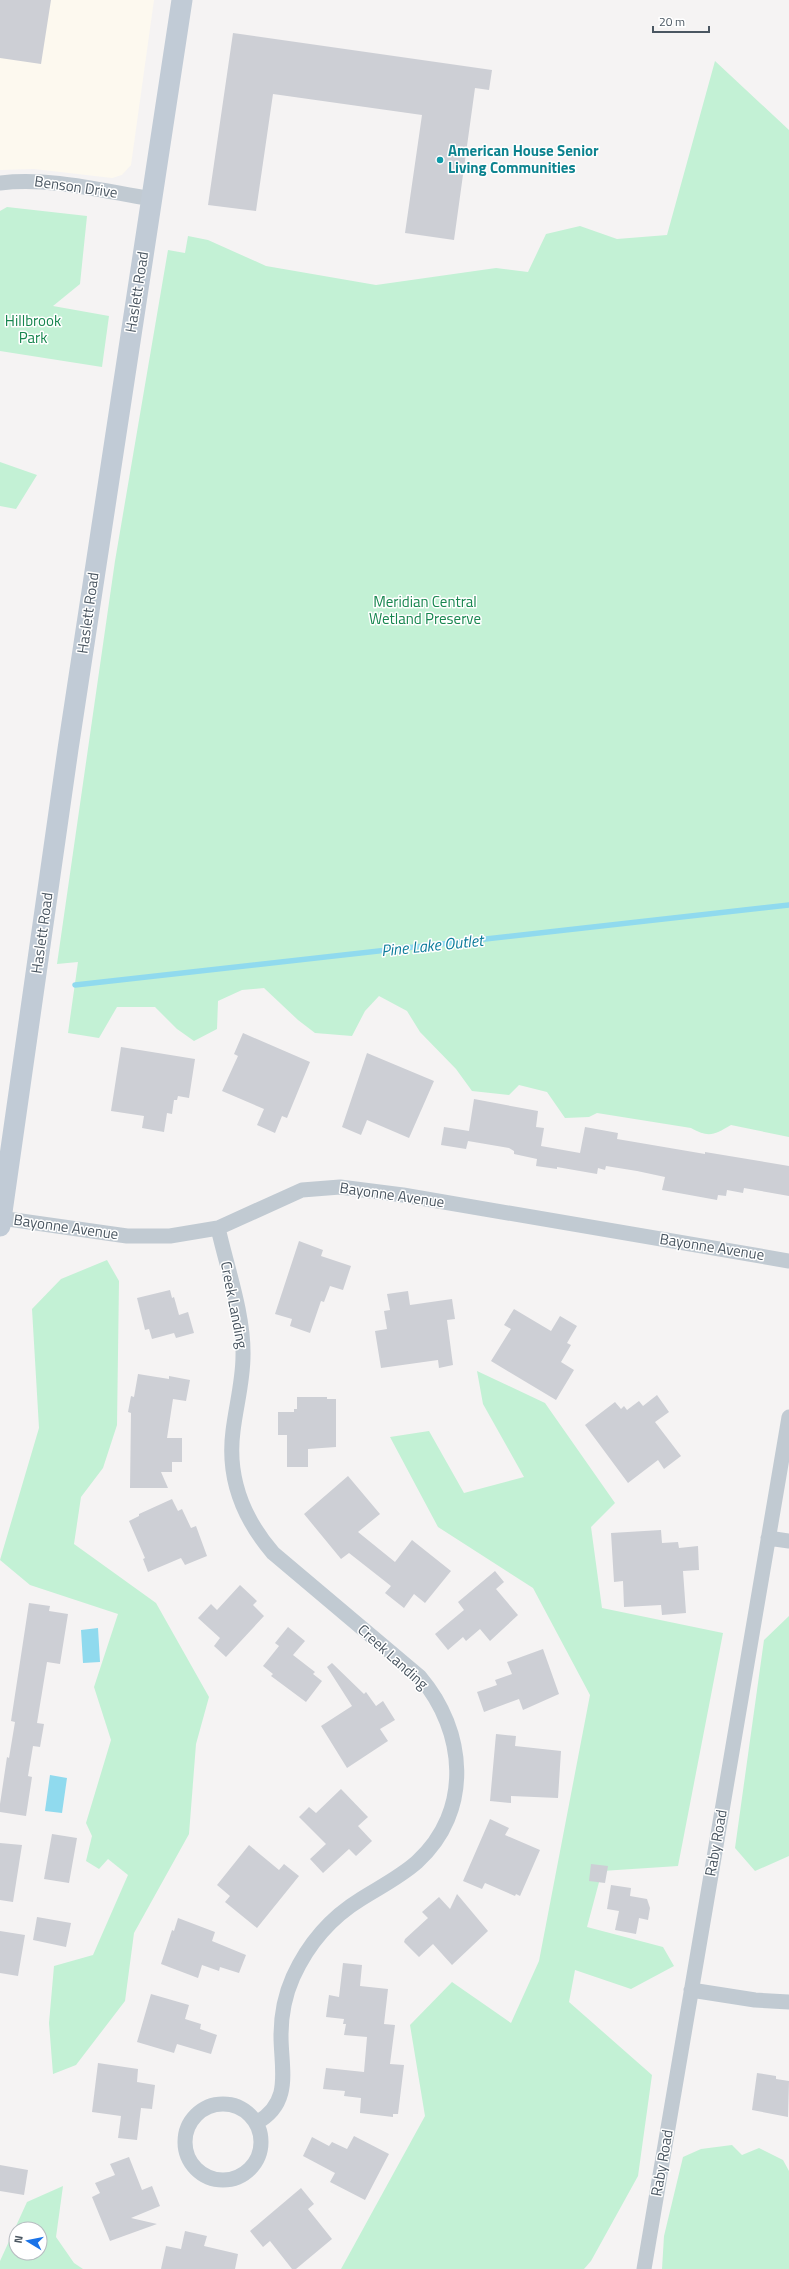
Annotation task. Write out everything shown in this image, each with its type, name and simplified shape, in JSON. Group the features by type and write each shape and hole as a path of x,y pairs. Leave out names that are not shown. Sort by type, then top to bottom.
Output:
{"main road":[{"name":"Haslett Road","path":"0,1221 70,733 182,0"}],"street":[{"name":"Benson Drive","path":"0,183 24,180 53,183 152,199"},
{"name":"Bayonne Avenue","path":"0,1221 107,1234 148,1237 182,1235 218,1228 302,1190 340,1187 789,1261"},
{"name":"Creek Landing","path":"218,1228 243,1342 242,1375 231,1448 233,1472 241,1503 256,1532 273,1553 420,1677 445,1714 452,1734 457,1768 453,1801 440,1833 430,1848 406,1872 346,1909 332,1920 319,1934 298,1964 286,1999 282,2017 283,2085 274,2108 265,2118 256,2122"},
{"name":"Raby Road","path":"644,2269 789,1418"},
{"path":"768,1538 789,1541"},
{"path":"691,1990 755,2000 789,2002"},
{"path":"218,2105 233,2105 242,2109 256,2122 260,2132 260,2152 257,2161 243,2176 234,2180 214,2180 196,2170 190,2162 186,2153 186,2133 196,2116 204,2109 218,2105"}],"shaded area":[{"path":"0,0 154,0 131,165 122,175 112,178 34,169 0,170"}],"green space":[{"name":"Meridian Central Wetland Preserve","path":"715,61 789,130 789,1137 731,1125 716,1133 707,1134 691,1128 597,1113 589,1117 565,1118 547,1092 519,1085 509,1095 472,1091 456,1069 420,1032 407,1011 379,996 365,1011 352,1036 315,1033 298,1020 264,988 242,990 218,1001 217,1029 194,1041 177,1029 155,1007 117,1007 99,1038 68,1033 78,962 57,964 115,561 168,250 185,253 188,236 208,240 266,266 376,285 496,268 528,272 546,234 580,226 617,239 667,235"},
{"name":"Hillbrook Park","path":"7,207 87,216 80,284 53,306 109,316 102,367 0,351 0,211"},
{"path":"0,462 37,475 16,509 0,506"},
{"path":"107,1260 119,1281 117,1425 103,1468 81,1497 74,1544 156,1603 209,1697 196,1744 189,1834 134,1933 125,2001 76,2065 53,2074 49,2023 54,1966 93,1955 128,1875 108,1859 99,1869 86,1861 92,1836 86,1823 111,1740 94,1687 118,1614 30,1585 0,1560 39,1428 32,1309 61,1279"},
{"path":"477,1371 545,1403 615,1503 591,1527 602,1608 723,1633 678,1866 602,1871 587,1927 663,1947 674,1966 631,1989 575,1970 569,2002 652,2075 638,2176 591,2261 584,2269 341,2269 425,2116 410,2025 452,1982 511,2023 539,1961 590,1695 533,1588 438,1527 390,1437 429,1431 464,1493 524,1477 483,1404"},
{"path":"789,1616 789,1856 755,1871 735,1848 764,1640"},
{"path":"732,2145 742,2155 759,2148 783,2160 789,2171 789,2269 662,2269 664,2236 683,2157 701,2149"},
{"path":"63,2186 56,2237 74,2263 83,2269 0,2269 0,2261 8,2244 8,2261 48,2261 48,2221 18,2221 27,2202"}],"water":[{"path":"98,1628 100,1662 83,1663 81,1630"},
{"path":"50,1775 67,1778 62,1813 45,1811"}],"building":[{"path":"0,0 51,0 41,64 0,58"},
{"name":"American House Senior Living Communities","path":"233,33 492,70 489,90 475,88 454,240 405,233 422,115 273,94 256,211 208,205"},
{"path":"243,1033 310,1062 287,1118 282,1116 275,1133 257,1125 264,1109 222,1091 238,1056 234,1054"},
{"path":"121,1047 195,1059 189,1098 178,1096 177,1100 174,1100 172,1114 167,1113 164,1132 142,1128 144,1116 111,1111"},
{"path":"367,1053 434,1081 409,1138 367,1120 361,1135 342,1127"},
{"path":"474,1099 538,1111 536,1127 544,1128 541,1146 580,1153 585,1127 618,1133 617,1139 789,1166 789,1196 744,1188 743,1193 727,1190 726,1196 718,1195 717,1200 662,1190 665,1177 637,1171 606,1166 605,1170 598,1168 597,1174 557,1167 557,1169 536,1166 537,1159 514,1154 514,1151 509,1148 468,1141 466,1149 441,1145 444,1127 469,1131"},
{"path":"299,1241 323,1250 321,1256 351,1266 343,1290 330,1286 324,1302 321,1301 310,1333 290,1326 292,1319 275,1314"},
{"path":"170,1290 172,1298 174,1297 179,1315 188,1312 194,1333 176,1338 174,1333 152,1339 149,1329 145,1330 137,1298"},
{"path":"408,1291 410,1305 452,1299 455,1319 447,1320 453,1365 439,1368 438,1360 381,1368 375,1331 387,1329 384,1311 390,1310 387,1294"},
{"path":"514,1309 551,1331 560,1316 577,1326 567,1343 571,1345 561,1362 574,1370 556,1400 491,1361 511,1329 504,1325"},
{"path":"138,1374 169,1379 169,1376 190,1380 186,1401 173,1399 167,1438 182,1438 182,1462 172,1462 172,1472 161,1472 168,1488 130,1488 131,1413 128,1412 131,1396 134,1397"},
{"path":"657,1395 669,1412 655,1422 681,1456 664,1469 658,1460 628,1483 585,1425 615,1402 621,1409 624,1406 627,1410 639,1401 643,1406"},
{"path":"297,1397 327,1397 327,1399 336,1399 336,1447 308,1449 308,1467 287,1467 287,1435 278,1435 278,1412 294,1412 294,1409 297,1409"},
{"path":"348,1476 380,1514 358,1532 395,1562 412,1540 451,1571 425,1603 414,1594 404,1608 385,1593 391,1586 349,1553 341,1559 304,1514"},
{"path":"172,1499 178,1511 182,1509 191,1528 196,1526 207,1556 185,1565 181,1558 148,1572 143,1559 145,1558 129,1521 139,1516 139,1514"},
{"path":"661,1530 662,1543 678,1542 679,1548 698,1546 699,1570 683,1571 686,1613 662,1615 661,1605 624,1607 623,1581 614,1582 611,1533"},
{"path":"495,1571 504,1582 496,1589 518,1615 490,1641 480,1629 466,1641 463,1637 448,1650 435,1634 464,1610 458,1602"},
{"path":"240,1585 257,1601 253,1605 264,1616 226,1657 214,1646 220,1638 198,1618 211,1604 217,1610"},
{"path":"29,1603 50,1606 49,1611 68,1614 60,1664 47,1662 37,1723 44,1724 40,1747 33,1746 28,1776 32,1777 26,1816 0,1812 0,1804 7,1757 9,1758 15,1722 11,1721"},
{"path":"288,1627 305,1641 293,1655 315,1672 313,1674 322,1681 306,1702 271,1676 273,1674 263,1666 279,1646 275,1643"},
{"path":"543,1649 559,1694 523,1710 519,1699 484,1712 477,1692 497,1685 495,1680 512,1674 507,1662"},
{"path":"332,1663 364,1694 366,1692 376,1706 383,1701 395,1720 380,1729 388,1741 347,1768 321,1726 352,1706 327,1667"},
{"path":"496,1734 516,1736 515,1746 561,1751 558,1798 511,1796 511,1803 490,1801"},
{"path":"341,1789 368,1817 358,1826 372,1841 356,1856 349,1849 323,1873 310,1859 326,1844 299,1817 309,1807 316,1813"},
{"path":"490,1819 509,1828 505,1835 540,1850 520,1896 516,1894 515,1896 485,1883 482,1889 463,1881"},
{"path":"52,1834 77,1838 69,1883 44,1879"},
{"path":"0,1843 22,1845 13,1902 0,1900"},
{"path":"249,1845 279,1870 284,1864 299,1876 257,1928 225,1902 230,1896 217,1885"},
{"path":"591,1864 608,1866 605,1883 589,1881"},
{"path":"611,1885 631,1888 630,1896 647,1899 650,1908 648,1920 639,1918 636,1934 615,1930 619,1911 607,1909"},
{"path":"457,1894 488,1931 452,1965 433,1944 419,1957 404,1942 405,1939 428,1918 422,1912 439,1897 450,1909"},
{"path":"37,1917 71,1923 66,1947 33,1940"},
{"path":"178,1918 215,1932 212,1941 246,1955 239,1973 220,1967 219,1971 202,1965 198,1978 161,1964 172,1930 174,1931"},
{"path":"0,1931 25,1935 18,1976 0,1973"},
{"path":"343,1963 362,1965 360,1986 388,1989 384,2024 395,2025 390,2064 404,2065 398,2114 393,2114 393,2117 360,2113 361,2098 344,2096 345,2091 323,2089 326,2068 364,2072 367,2037 344,2035 346,2024 343,2024 344,2019 326,2017 329,1995 339,1997"},
{"path":"151,1994 189,2005 185,2019 201,2024 200,2029 217,2035 211,2054 177,2044 174,2053 137,2042"},
{"path":"98,2063 138,2069 137,2082 155,2085 152,2109 141,2108 137,2140 118,2138 121,2116 92,2112"},
{"path":"757,2073 776,2076 776,2079 789,2081 788,2117 752,2110"},
{"path":"354,2136 389,2154 365,2200 330,2182 335,2173 303,2156 312,2137 329,2146 332,2142 347,2149"},
{"path":"129,2157 142,2190 152,2186 160,2206 131,2218 157,2224 110,2241 92,2197 100,2193 95,2183 115,2175 110,2164"},
{"path":"0,2165 28,2170 24,2195 0,2191"},
{"path":"301,2188 314,2204 308,2209 332,2239 296,2269 292,2269 270,2241 263,2247 250,2231"},
{"path":"185,2231 207,2236 204,2246 238,2254 235,2269 161,2269 166,2246 181,2249"}],"waterway":[{"name":"Pine Lake Outlet","path":"75,985 789,905"}],"place":[{"name":"American House Senior Living Communities","path":"440,160"}]}
